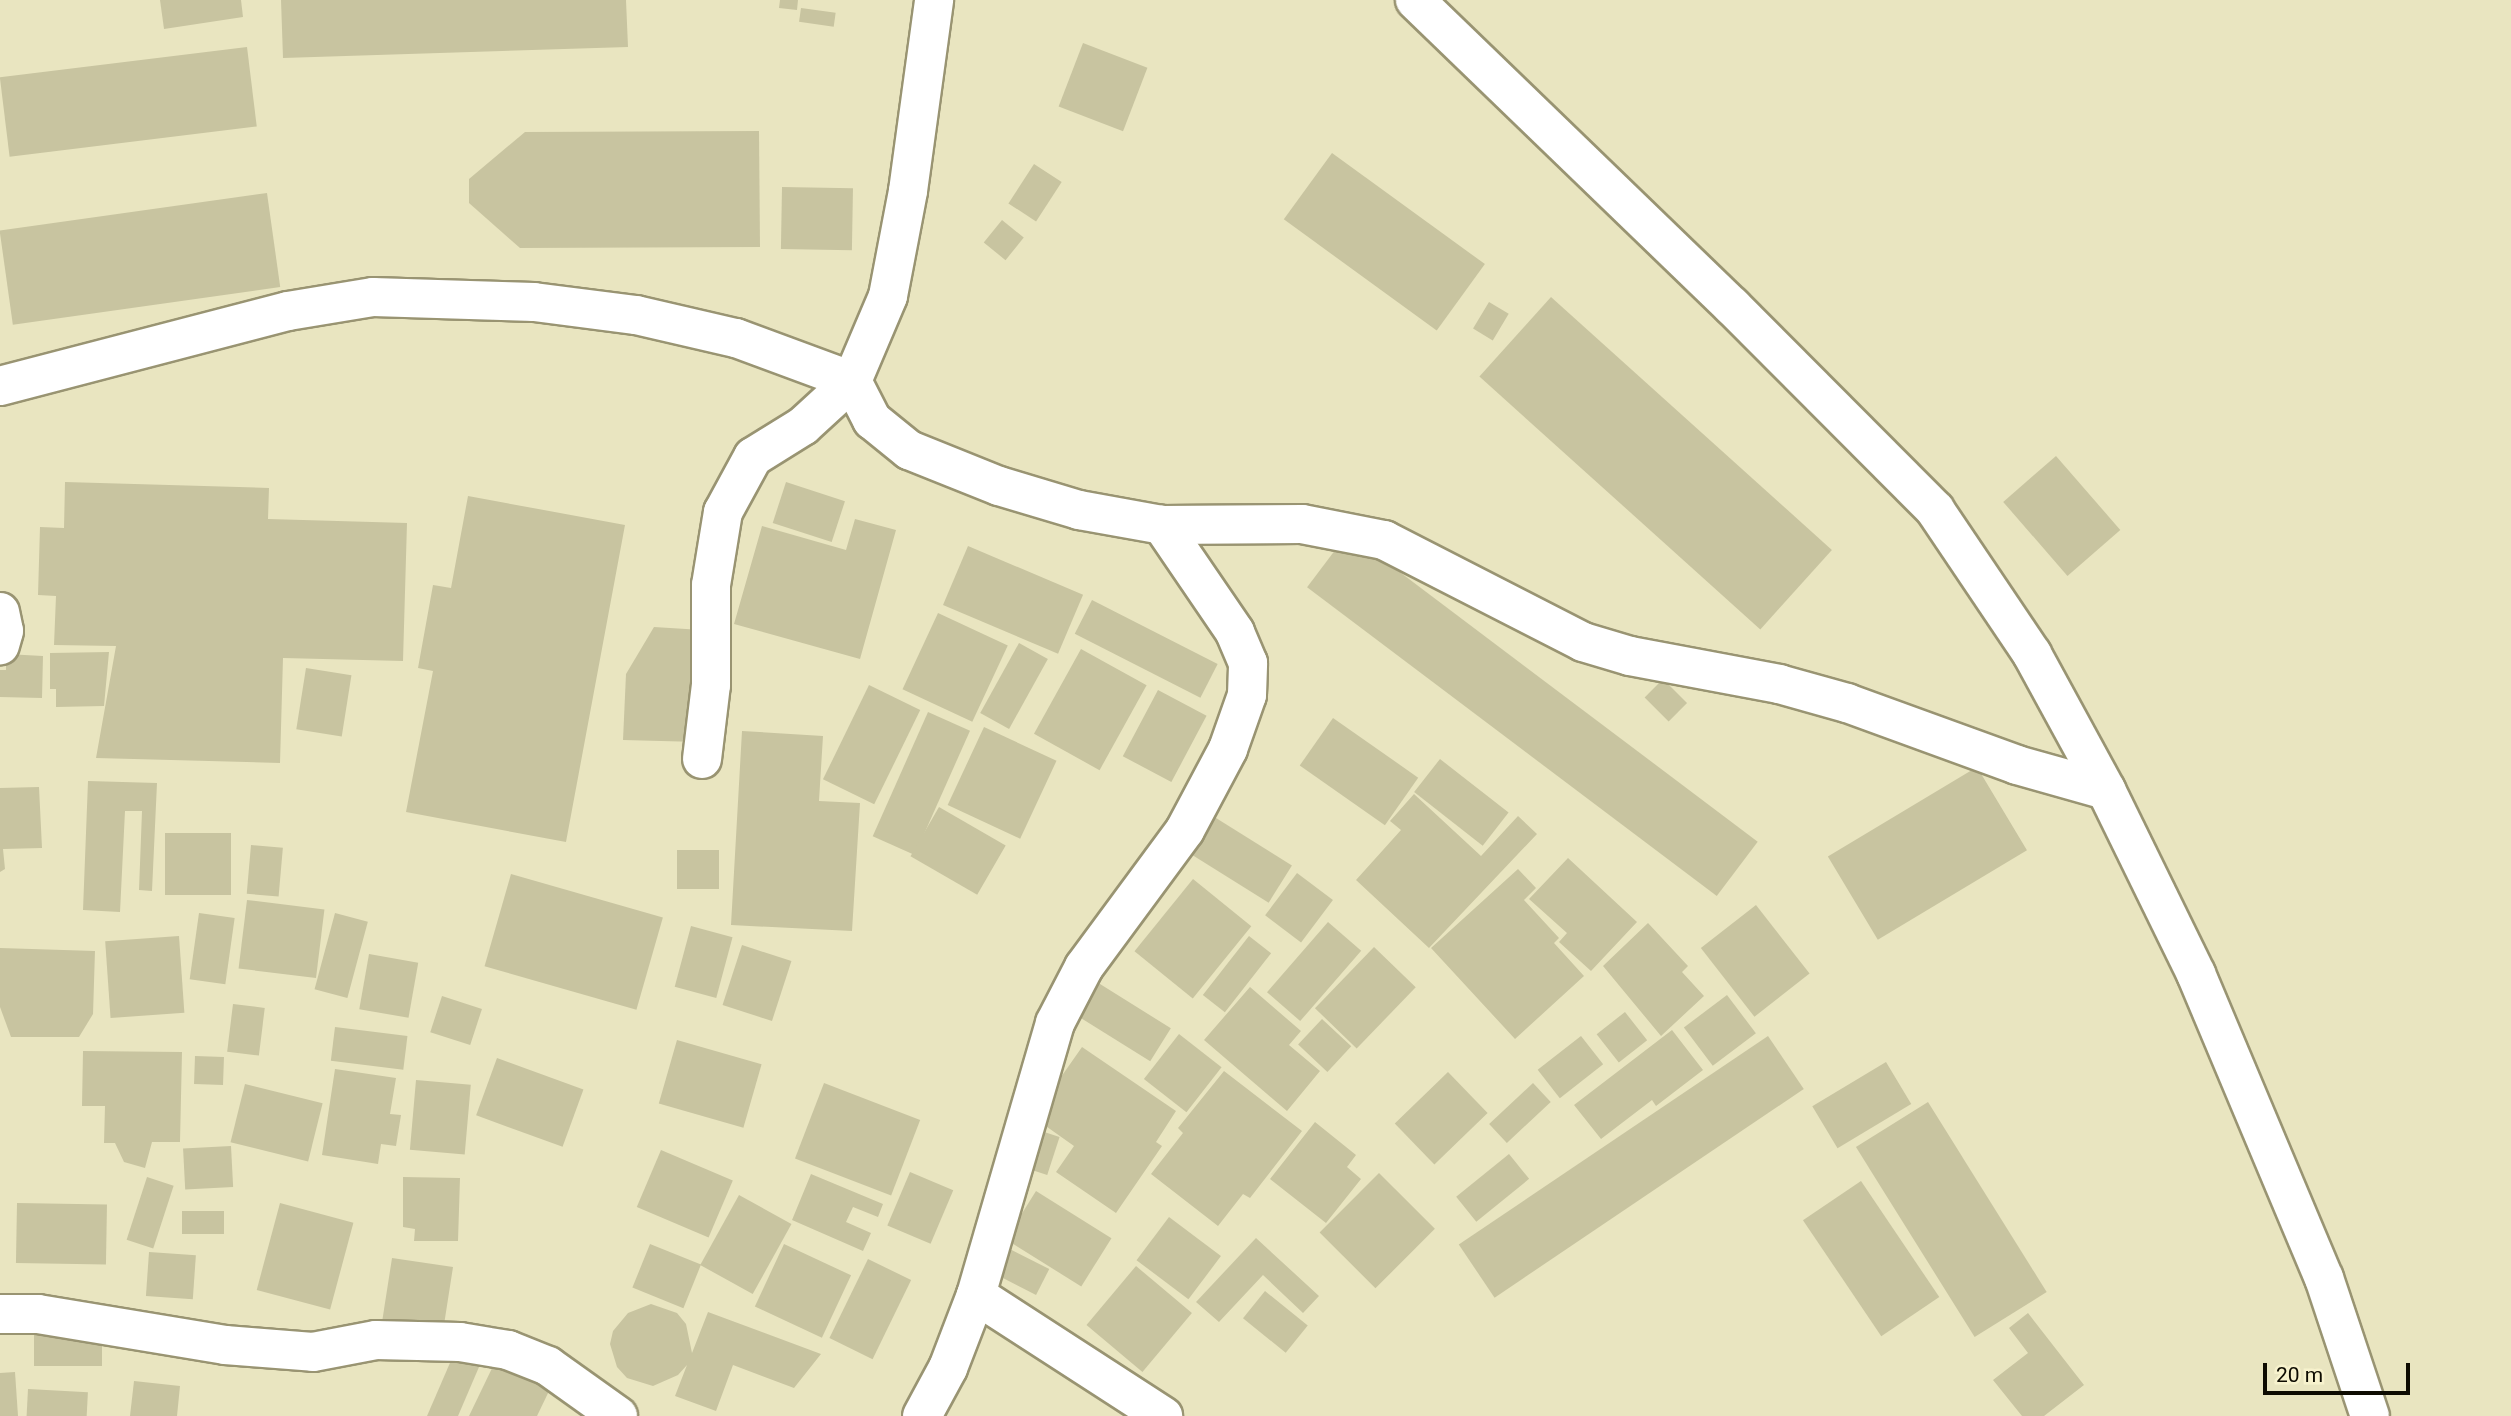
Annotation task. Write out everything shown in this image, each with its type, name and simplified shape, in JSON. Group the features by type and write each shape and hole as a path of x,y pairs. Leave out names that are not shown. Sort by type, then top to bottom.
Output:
{"street":[{"path":"702,759 711,685 711,585 723,512 753,457 803,426 852,381 887,296 908,191 934,0"},
{"path":"1415,0 1732,306 1935,510 2032,654 2106,790 2196,975 2269,1141 2333,1303 2370,1416"},
{"path":"0,386 288,311 373,297 534,302 636,315 736,338 852,381 872,421 909,450 999,486 1079,510 1162,525 1302,524 1384,540 1583,642 1630,656 1779,684 1847,703 2017,765 2106,790"},
{"path":"922,1416 948,1368 976,1295 1055,1023 1084,967 1185,830 1228,749 1247,695 1248,663 1235,632 1162,525"},
{"path":"0,612 4,632 0,645"},
{"path":"976,1295 1163,1416"},
{"path":"0,1314 38,1314 225,1345 313,1352 376,1340 460,1342 508,1350 548,1366 618,1416"}],"building":[{"path":"160,0 241,0 243,17 164,29"},
{"path":"281,0 626,0 628,47 283,58"},
{"path":"780,0 798,0 797,10 779,8"},
{"path":"801,8 836,13 834,27 799,22"},
{"path":"1083,43 1147,68 1123,131 1059,106"},
{"path":"247,47 257,126 10,157 0,77"},
{"path":"759,131 760,247 520,248 469,203 469,179 525,132"},
{"path":"1332,153 1485,264 1437,330 1284,219"},
{"path":"1034,164 1062,182 1036,221 1008,203"},
{"path":"782,187 853,188 852,250 781,249"},
{"path":"267,193 280,287 13,325 0,231"},
{"path":"1002,220 1024,238 1006,260 984,243"},
{"path":"1551,297 1832,550 1760,629 1479,377"},
{"path":"1489,302 1509,314 1493,340 1473,329"},
{"path":"2056,456 2120,530 2067,576 2003,502"},
{"path":"65,482 269,488 268,519 407,523 403,661 283,658 280,763 96,758 116,646 54,645 56,596 38,595 40,527 64,528"},
{"path":"786,482 845,501 832,542 773,523"},
{"path":"468,496 625,525 566,842 406,812 433,671 418,668 433,585 451,588"},
{"path":"855,519 896,530 860,659 734,624 762,526 846,550"},
{"path":"1348,533 1758,842 1717,896 1307,587"},
{"path":"968,546 1083,595 1058,654 943,605"},
{"path":"1092,600 1218,664 1200,698 1075,634"},
{"path":"938,613 1008,646 972,722 903,689"},
{"path":"654,627 702,630 699,742 623,740 626,674"},
{"path":"1019,643 1048,659 1009,729 980,713"},
{"path":"1081,649 1147,685 1100,770 1034,734"},
{"path":"109,652 104,706 56,707 56,689 50,689 50,653"},
{"path":"6,654 43,656 42,698 0,697 0,670 6,670"},
{"path":"306,668 351,675 342,736 296,729"},
{"path":"1663,679 1687,703 1669,721 1645,697"},
{"path":"869,685 920,710 874,804 823,779"},
{"path":"1158,690 1207,716 1171,782 1123,756"},
{"path":"928,712 970,731 915,855 873,836"},
{"path":"1333,718 1418,778 1385,825 1300,766"},
{"path":"984,727 1057,761 1020,839 948,805"},
{"path":"742,731 823,736 819,801 860,803 852,931 731,925"},
{"path":"1440,759 1509,813 1483,846 1414,792"},
{"path":"1977,767 2027,850 1878,940 1828,857"},
{"path":"88,781 157,783 152,891 139,890 142,811 125,811 120,912 83,910"},
{"path":"39,787 42,848 3,849 5,869 0,872 0,788"},
{"path":"1414,794 1481,856 1518,816 1537,834 1429,948 1356,880 1401,830 1390,821"},
{"path":"939,807 1006,846 977,895 910,856"},
{"path":"1208,813 1292,865 1269,903 1185,850"},
{"path":"165,833 231,833 231,895 165,895"},
{"path":"251,845 283,848 279,897 247,894"},
{"path":"677,850 719,850 719,889 677,889"},
{"path":"1568,858 1637,922 1591,971 1559,942 1567,933 1529,899"},
{"path":"1518,869 1536,888 1524,900 1559,938 1554,943 1584,976 1515,1039 1431,948"},
{"path":"1297,873 1333,900 1301,942 1265,915"},
{"path":"511,874 663,918 636,1010 485,966"},
{"path":"1193,879 1251,926 1193,998 1134,951"},
{"path":"247,900 324,910 316,978 239,968"},
{"path":"1756,905 1810,974 1754,1017 1701,948"},
{"path":"199,913 235,918 225,984 190,979"},
{"path":"335,913 368,922 347,998 315,989"},
{"path":"1328,922 1361,951 1300,1021 1267,992"},
{"path":"1648,923 1688,966 1682,972 1704,996 1661,1036 1603,966"},
{"path":"691,926 733,937 716,998 675,987"},
{"path":"179,936 184,1013 111,1018 105,941"},
{"path":"1249,936 1271,953 1225,1012 1203,995"},
{"path":"742,945 791,961 772,1021 723,1005"},
{"path":"1374,947 1416,987 1357,1048 1315,1008"},
{"path":"0,948 95,951 93,1014 79,1037 11,1037 0,1007"},
{"path":"369,954 418,963 409,1018 359,1009"},
{"path":"1092,979 1171,1028 1150,1061 1071,1012"},
{"path":"1250,987 1301,1031 1289,1045 1320,1071 1287,1111 1204,1040"},
{"path":"1727,995 1756,1033 1713,1066 1684,1027"},
{"path":"442,996 482,1009 470,1045 430,1032"},
{"path":"233,1004 265,1008 259,1056 227,1052"},
{"path":"1625,1012 1647,1040 1619,1063 1597,1034"},
{"path":"1322,1019 1351,1046 1327,1072 1298,1045"},
{"path":"335,1027 407,1036 403,1070 331,1061"},
{"path":"1672,1030 1703,1070 1656,1106 1652,1100 1601,1139 1574,1105"},
{"path":"1179,1034 1222,1067 1186,1112 1144,1079"},
{"path":"1581,1036 1603,1064 1560,1098 1538,1070"},
{"path":"1768,1036 1804,1089 1495,1298 1459,1245"},
{"path":"677,1040 762,1064 743,1128 659,1103"},
{"path":"1082,1047 1176,1111 1156,1142 1162,1146 1116,1213 1056,1172 1074,1146 1033,1117"},
{"path":"83,1051 182,1052 180,1142 152,1142 145,1168 124,1162 115,1143 104,1143 105,1106 82,1106"},
{"path":"195,1056 224,1057 223,1085 194,1084"},
{"path":"497,1058 583,1089 563,1147 476,1115"},
{"path":"1886,1062 1911,1104 1838,1148 1812,1106"},
{"path":"335,1069 396,1078 390,1114 401,1115 396,1146 381,1144 378,1164 322,1155"},
{"path":"1224,1071 1302,1131 1250,1198 1243,1194 1218,1226 1151,1174 1183,1133 1178,1128"},
{"path":"1448,1072 1488,1113 1434,1164 1395,1123"},
{"path":"416,1080 471,1085 465,1155 410,1150"},
{"path":"824,1083 920,1120 891,1196 795,1159"},
{"path":"1533,1083 1551,1102 1507,1143 1489,1124"},
{"path":"245,1084 323,1103 308,1162 230,1142"},
{"path":"1928,1102 2047,1292 1975,1337 1856,1147"},
{"path":"1315,1122 1356,1155 1347,1167 1361,1179 1326,1223 1270,1179"},
{"path":"1032,1128 1060,1137 1047,1175 1020,1166"},
{"path":"231,1146 233,1187 185,1189 183,1149"},
{"path":"661,1150 733,1180 709,1238 637,1207"},
{"path":"1509,1154 1529,1179 1476,1222 1456,1197"},
{"path":"910,1172 953,1190 931,1244 887,1225"},
{"path":"1379,1173 1435,1229 1375,1288 1320,1232"},
{"path":"811,1174 883,1204 878,1217 853,1207 846,1222 871,1233 863,1251 792,1220"},
{"path":"147,1177 174,1186 153,1248 127,1240"},
{"path":"403,1177 460,1178 458,1241 414,1241 415,1229 403,1227"},
{"path":"1861,1181 1939,1297 1881,1336 1803,1220"},
{"path":"1036,1191 1111,1238 1081,1287 1006,1239"},
{"path":"739,1195 791,1224 753,1294 700,1265"},
{"path":"17,1203 107,1205 106,1265 16,1263"},
{"path":"280,1203 353,1223 330,1310 257,1290"},
{"path":"182,1211 224,1211 224,1234 182,1234"},
{"path":"1169,1217 1221,1256 1188,1299 1137,1260"},
{"path":"1256,1238 1319,1296 1303,1313 1263,1275 1219,1322 1196,1302"},
{"path":"650,1244 701,1265 683,1308 632,1288"},
{"path":"784,1244 851,1275 822,1338 755,1307"},
{"path":"1002,1245 1049,1269 1036,1295 989,1271"},
{"path":"149,1252 196,1255 193,1299 146,1296"},
{"path":"392,1258 453,1267 443,1331 378,1348"},
{"path":"868,1259 911,1280 873,1359 829,1338"},
{"path":"1136,1266 1192,1313 1142,1372 1087,1325"},
{"path":"1265,1291 1308,1326 1286,1353 1243,1318"},
{"path":"651,1304 677,1313 686,1324 692,1353 708,1312 821,1354 794,1388 733,1365 716,1411 675,1396 687,1365 678,1375 653,1386 627,1378 617,1367 610,1344 613,1331 628,1313"},
{"path":"2028,1313 2084,1385 2044,1416 2022,1416 1993,1380 2028,1353 2009,1328"},
{"path":"34,1329 102,1329 102,1366 34,1366"},
{"path":"456,1349 482,1360 458,1416 427,1416"},
{"path":"495,1362 550,1389 537,1416 469,1416"},
{"path":"15,1372 18,1416 0,1416 0,1373"},
{"path":"134,1381 180,1386 177,1416 130,1416"},
{"path":"28,1389 88,1392 87,1416 27,1416"}]}
